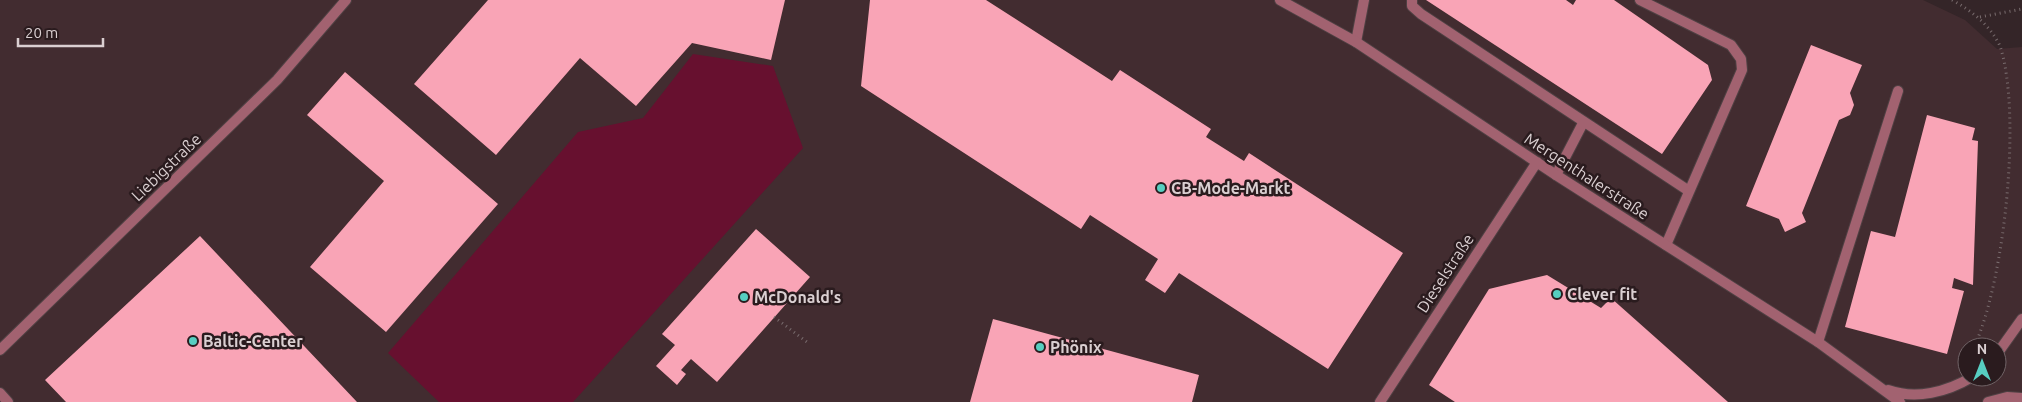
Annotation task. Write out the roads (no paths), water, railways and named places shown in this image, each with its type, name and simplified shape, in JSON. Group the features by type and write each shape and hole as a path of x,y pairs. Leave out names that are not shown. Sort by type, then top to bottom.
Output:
{"street":[{"name":"Liebigstraße","path":"0,350 278,80 346,0"},
{"name":"Mergenthalerstraße","path":"1280,0 1356,42 1556,175 1818,342 1900,402"},
{"path":"1356,42 1364,0"},
{"path":"1412,0 1412,6 1421,14 1689,191"},
{"path":"1640,0 1731,45 1741,59 1742,70 1666,245"},
{"path":"1818,342 1898,91"},
{"path":"1556,175 1583,122"},
{"name":"Dieselstraße","path":"1380,402 1537,162"},
{"path":"2007,340 2022,319"},
{"name":"Mergenthalerstraße","path":"1873,384 1901,394 1933,393 1957,386"},
{"path":"0,393 8,402"},
{"path":"1988,402 2007,397 2022,398"}],"place":[{"name":"CB-Mode-Markt","path":"1161,188"},
{"name":"Clever fit","path":"1557,294"},
{"name":"McDonald's","path":"744,297"},
{"name":"Baltic-Center","path":"193,341"},
{"name":"Phönix","path":"1040,347"}]}
